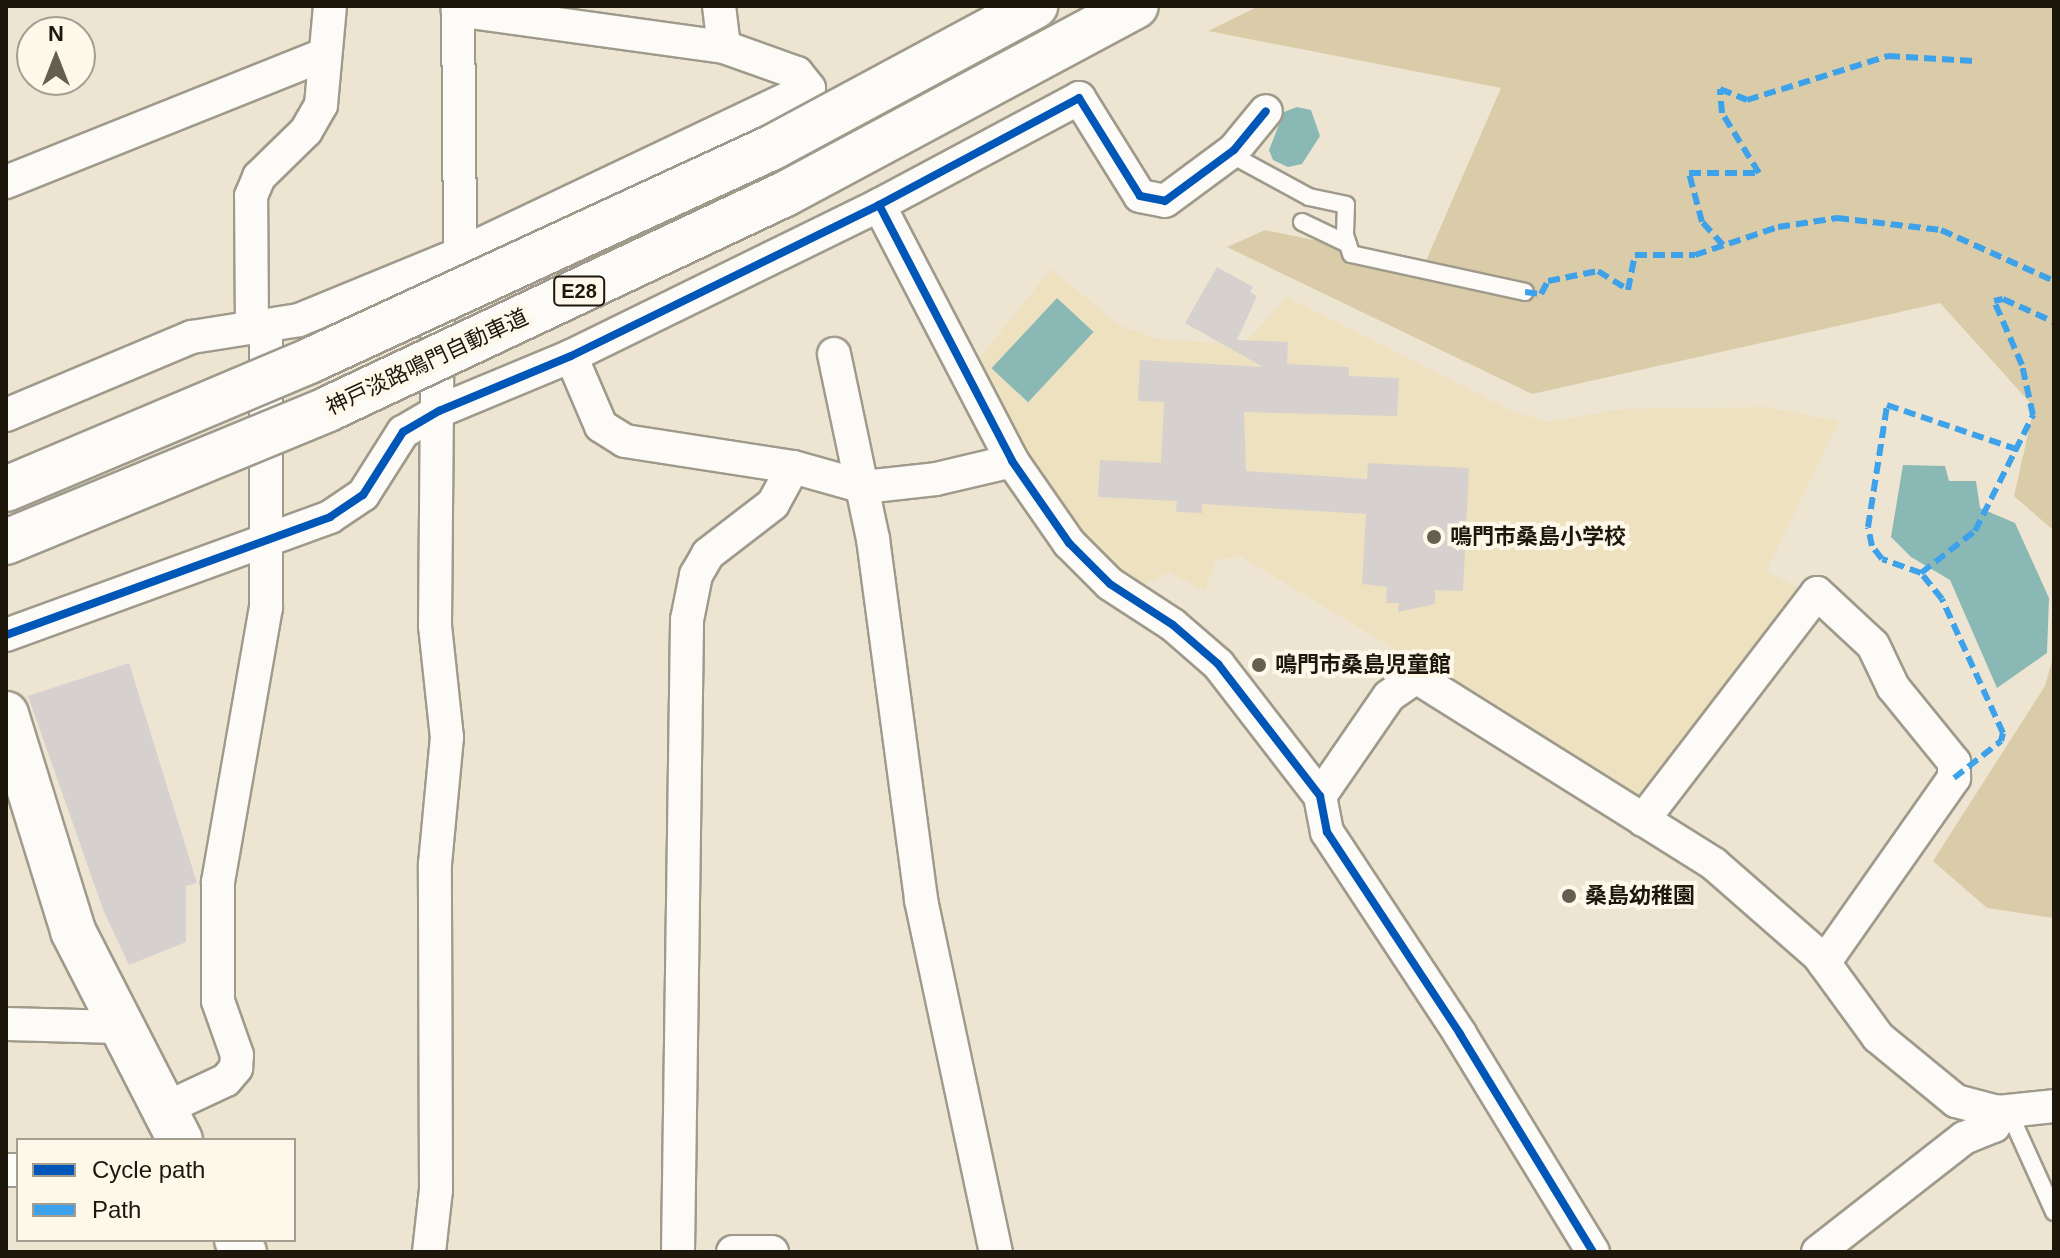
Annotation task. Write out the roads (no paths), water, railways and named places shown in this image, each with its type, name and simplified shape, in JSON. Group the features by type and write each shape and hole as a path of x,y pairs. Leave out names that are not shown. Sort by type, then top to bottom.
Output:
{"main road":[{"name":"E28","path":"6,489 309,361 773,147 1035,6"},
{"name":"神戸淡路鳴門自動車道","path":"6,542 328,409 785,194 1136,6"},
{"path":"6,714 73,931 172,1125"}],"street":[{"path":"172,1125 236,1068 237,1055 218,1001 218,882 266,608 259,326 251,196 259,177 306,131 321,105 323,55 330,6"},
{"path":"719,6 724,47"},
{"path":"6,415 192,337 299,320 449,258 809,88 797,73 724,47 458,8 449,258 439,411 435,626 447,738 435,864 436,1190 429,1252"},
{"path":"6,182 323,55"},
{"path":"6,635 330,517 363,495 403,432 439,411 571,356 879,205 1079,98 1140,196 1165,201 1230,154 1266,111"},
{"path":"879,205 1012,461 1069,543 1110,584 1173,625 1218,664 1320,796 1327,832 1460,1034 1593,1252"},
{"path":"834,354 864,487 921,900 996,1252"},
{"path":"571,356 601,426 625,441 793,467 864,487 936,479 1012,461"},
{"path":"678,1252 687,620 696,575 708,554 773,504 793,467"},
{"path":"1643,820 1817,593 1873,645 1893,687 1954,762 1954,778 1824,963"},
{"path":"1320,796 1389,696 1416,677 1714,864 1824,963 1878,1037 1956,1101 2003,1111 2054,1106"},
{"path":"6,1024 120,1027"},
{"path":"1818,1252 1964,1138 1994,1126 2003,1111"},
{"path":"733,1252 772,1252"}],"lane":[{"path":"1230,154 1309,197 1346,205 1351,254 1367,262 1525,292"},
{"path":"1302,222 1348,244"},
{"path":"2003,1111 2054,1212"}],"water":[{"path":"1297,107 1311,110 1320,136 1302,164 1288,167 1273,160 1269,150 1284,112"},
{"path":"1057,298 1094,332 1028,402 992,368"},
{"path":"1903,465 1945,466 1949,481 1976,481 1980,508 2015,523 2049,598 2047,653 1997,688 1950,580 1911,557 1891,537"}],"place":[{"name":"鳴門市桑島小学校","path":"1434,537"},
{"name":"鳴門市桑島児童館","path":"1259,665"},
{"name":"桑島幼稚園","path":"1569,896"}]}
